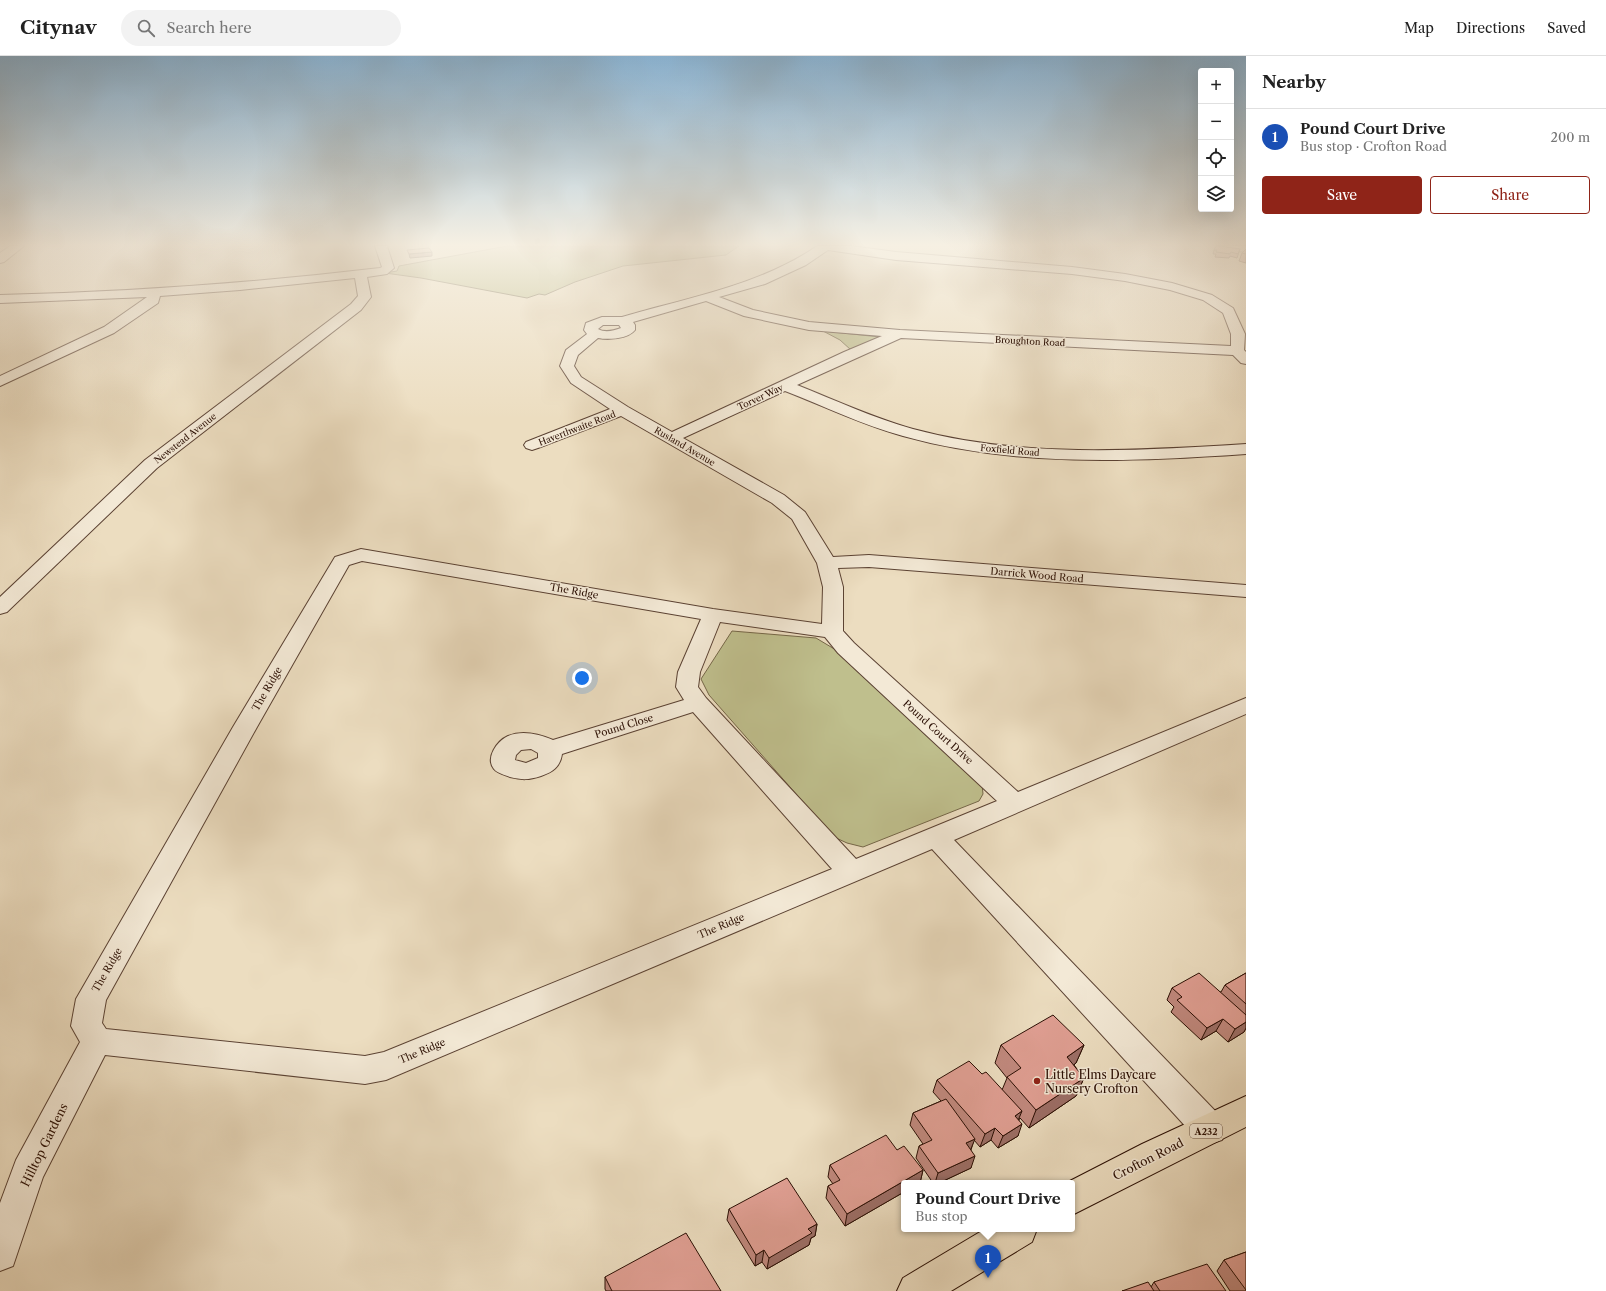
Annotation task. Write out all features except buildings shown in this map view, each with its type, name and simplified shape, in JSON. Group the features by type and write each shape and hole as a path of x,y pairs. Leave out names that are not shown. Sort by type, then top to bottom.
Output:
{"main road":[{"name":"Crofton Road","path":"1075,1196 1154,1155 1246,1111"},
{"path":"916,1291 1014,1232"}],"street":[{"path":"0,382 109,330 148,304"},
{"name":"Newstead Avenue","path":"0,608 151,464 358,304"},
{"name":"Rusland Avenue","path":"685,304 622,322 628,325 628,330 620,334 595,334 571,353 567,366 576,380 622,410 778,499 799,516 827,563 833,587 832,632"},
{"name":"Broughton Road","path":"725,304 749,313 809,326 900,334 1242,356"},
{"path":"1219,304 1228,311 1238,336 1242,356"},
{"path":"809,326 841,347"},
{"name":"Torver Way","path":"671,438 784,385 841,347 900,334"},
{"name":"Foxfield Road","path":"784,385 879,423 908,432 970,446 1048,453 1131,454 1246,449"},
{"name":"Haverthwaite Road","path":"532,445 622,410"},
{"name":"The Ridge","path":"713,615 361,555 342,561 245,726 91,999 86,1026 97,1041 365,1070 386,1066 936,837"},
{"name":"Darrick Wood Road","path":"827,563 869,561 1246,591"},
{"path":"832,632 713,615 689,672 687,688 698,703 851,872"},
{"name":"Pound Court Drive","path":"832,632 846,648 1015,803"},
{"name":"Pound Close","path":"551,749 698,703"},
{"path":"1210,1129 936,837 1246,705"},
{"name":"Hilltop Gardens","path":"0,1253 28,1172 97,1041"}],"green space":[{"path":"823,331 880,337 851,350 840,340"},
{"path":"732,631 816,638 836,650 982,784 983,794 979,801 863,847 847,843 834,837 709,695 701,679"}],"place":[{"name":"Little Elms Daycare Nursery Crofton","path":"1037,1081"},
{"name":"Pound Court Drive","path":"988,1278"}]}
